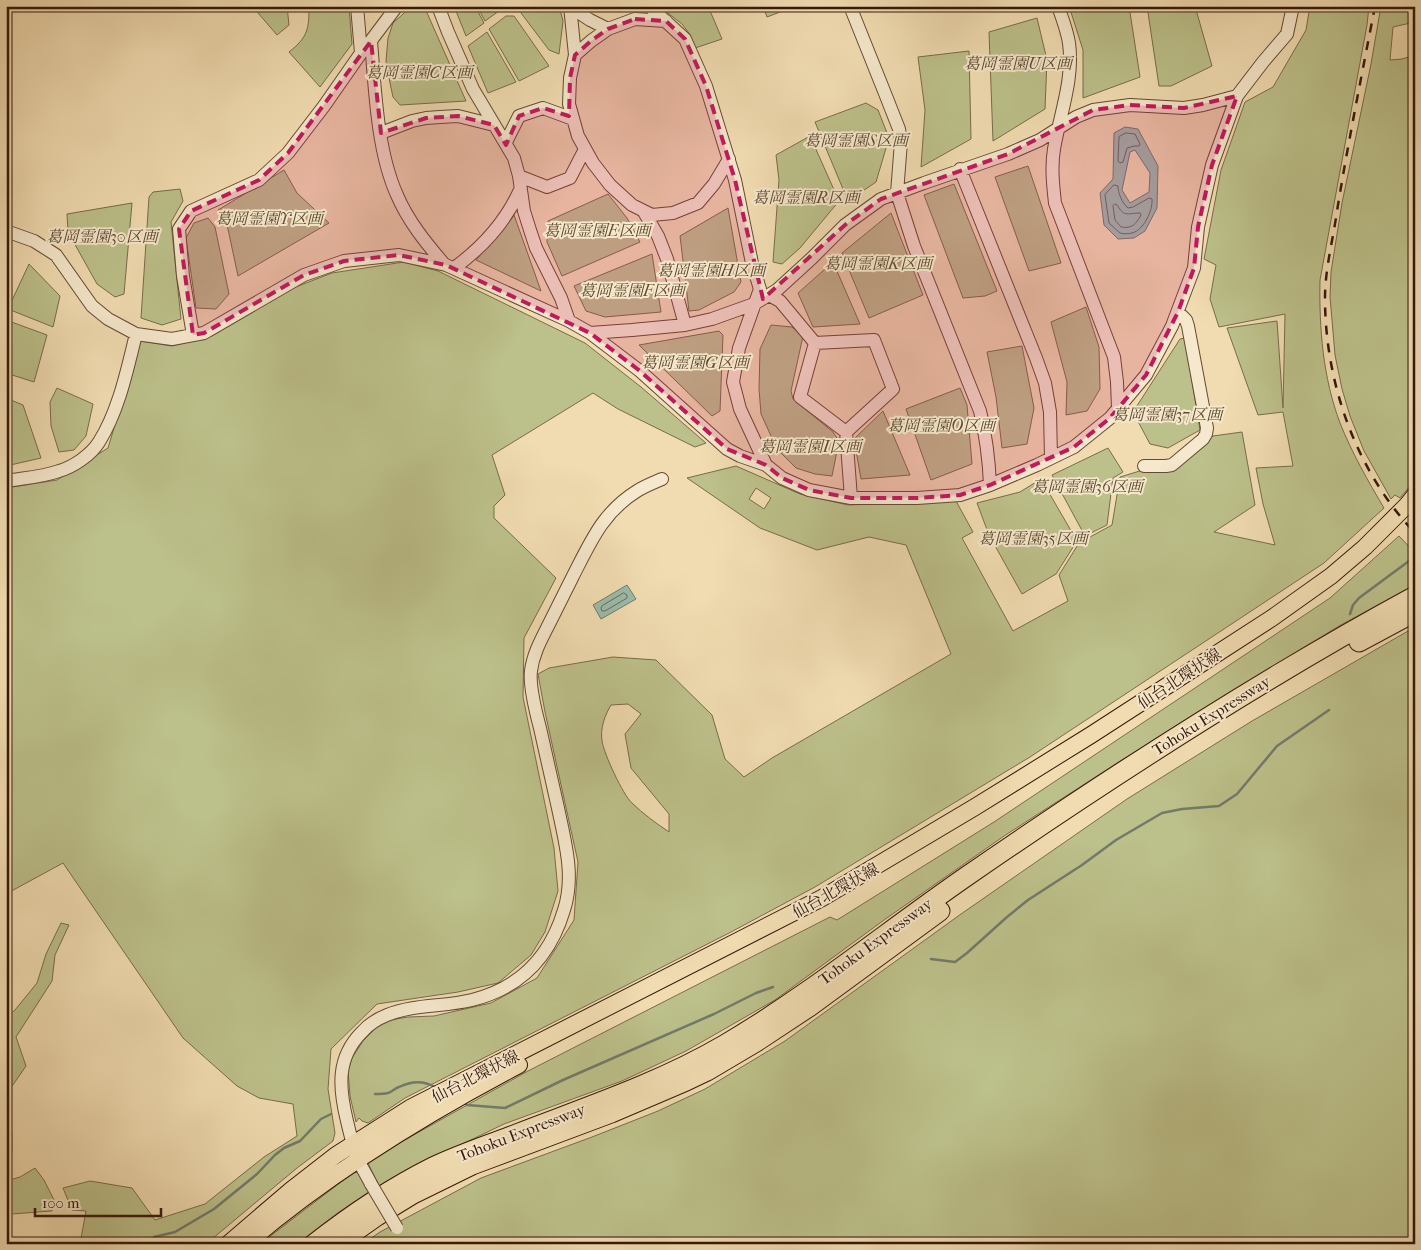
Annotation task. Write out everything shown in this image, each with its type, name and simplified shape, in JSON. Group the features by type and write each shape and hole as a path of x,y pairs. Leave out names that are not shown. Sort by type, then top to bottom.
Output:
{"highway":[{"name":"Tohoku Expressway","path":"314,1244 332,1229 366,1207 434,1167 478,1148 652,1081 721,1046 798,996 964,878 1100,785 1229,703 1332,642 1415,596"},
{"name":"Tohoku Expressway","path":"337,1244 413,1194 472,1165 655,1095 727,1059 809,1007 972,888 1182,746 1295,678 1415,612"}],"main road":[{"name":"仙台北環状線","path":"246,1244 355,1152 417,1113 802,909 880,865 1099,729 1292,604 1331,576 1350,560 1415,495"},
{"name":"仙台北環状線","path":"471,1084 584,1032 779,933 972,822 1221,664 1308,606 1370,556 1415,511"},
{"name":"仙台北環状線","path":"228,1244 291,1190 336,1155 355,1152"}],"street":[{"path":"357,6 361,53"},
{"path":"193,335 183,276 179,229 190,211 259,180 288,153 398,6"},
{"path":"438,6 473,89 514,158 519,176 524,211 536,248 561,298 569,321"},
{"path":"570,6 590,20 608,28"},
{"path":"570,6 575,55 570,78 569,104 578,136 593,163 610,185 632,206 644,212 652,215 673,213 698,203 714,184 729,159"},
{"path":"649,6 685,39 706,86 735,180 752,263 760,289 739,348 733,382 740,409 766,466"},
{"path":"850,6 898,129 901,142 897,193 914,246 980,411 988,449 990,485"},
{"path":"1058,6 1069,43 1070,60 1068,86 1054,150 1053,185 1055,203 1114,357 1118,408"},
{"path":"6,231 34,241 56,255 92,306 108,319 136,334 172,338 204,333 304,275 344,261 399,255 449,266 569,321 590,333 640,371 726,449 766,466 782,478 809,490 851,498 917,498 960,494 1001,481 1074,448 1110,418 1146,375 1178,312 1194,268 1198,227 1212,165 1236,96 1287,34 1293,6"},
{"path":"575,55 608,28 635,19 666,20"},
{"path":"371,41 381,133 386,161 397,196 420,234 449,266"},
{"path":"590,333 685,325 712,319 754,304 777,290 845,225 882,200 960,169 1008,154 1040,140 1076,117 1093,110 1130,105 1184,108 1219,102 1236,96"},
{"path":"506,142 519,116 543,108 573,118"},
{"path":"381,133 412,121 440,116 458,116 494,125"},
{"path":"519,176 547,186 570,178 585,149"},
{"path":"960,169 1036,358 1044,383 1050,412 1051,458"},
{"path":"449,266 480,248 493,234 510,210 520,190"},
{"path":"644,212 658,236 667,259 685,325"},
{"path":"770,294 780,301 815,343"},
{"path":"1144,466 1172,465 1203,439 1206,434 1207,428 1188,326 1186,320 1178,312"},
{"path":"6,481 47,475 60,471 80,460 98,444 112,416 136,334"},
{"path":"815,343 874,340 892,389 846,432"},
{"path":"815,343 800,397 846,432 851,498"},
{"path":"397,1228 355,1152 343,1107 340,1087 342,1068 351,1044 376,1020 400,1010 471,1000 494,992 524,975 546,951 553,939 564,910 570,875 530,674 536,650 595,533 607,515 638,490 662,479"}],"highlighted area":[{"path":"635,19 666,21 685,39 706,86 735,180 763,299 845,225 881,199 1008,154 1093,110 1130,105 1184,108 1237,96 1212,165 1198,227 1194,268 1178,312 1146,375 1110,418 1074,447 990,485 960,495 917,498 851,498 809,490 782,478 766,465 727,449 640,371 590,333 446,265 399,255 344,261 304,275 204,333 193,335 179,229 191,211 259,180 288,153 371,41 381,133 426,118 458,116 494,125 506,145 519,116 543,108 569,116 570,78 575,55 591,41 608,29"}],"green space":[{"path":"252,6 287,6 289,25 277,35"},
{"path":"309,6 349,6 352,44 320,87 289,52 304,37 309,21"},
{"name":"葛岡霊園C区画","path":"412,6 424,6 466,101 400,105 393,97 386,61 388,38 393,23"},
{"path":"454,6 475,6 484,23 466,36"},
{"path":"477,6 506,6 485,21"},
{"path":"520,6 559,6 563,21 559,54 549,50 521,13"},
{"path":"591,6 627,6 609,10"},
{"path":"659,6 708,6 722,39 695,48 689,33 682,24"},
{"path":"763,6 796,6 767,17"},
{"path":"1069,6 1129,6 1140,77 1083,98 1083,50"},
{"path":"1147,6 1195,6 1212,66 1171,86 1159,86"},
{"path":"1310,6 1369,6 1320,280 1320,316 1323,353 1334,406 1350,445 1384,508 1324,563 1030,757 815,887 731,932 405,1098 368,1123 359,1118 356,1122 350,1096 348,1070 352,1058 363,1041 377,1027 390,1020 434,1016 491,1003 537,978 574,920 578,862 538,674 549,668 613,657 656,660 712,715 725,759 744,777 772,758 951,654 906,545 869,537 817,550 760,528 687,478 736,466 800,494 848,505 956,501 973,532 962,538 1013,631 1068,601 1059,575 1079,543 1112,525 1120,477 1143,470 1173,468 1213,436 1242,432 1255,505 1214,532 1275,545 1263,504 1256,468 1293,466 1283,412 1258,415 1227,328 1277,321 1283,408 1285,314 1219,327 1210,299 1216,265 1204,259 1221,170 1245,102 1273,87 1306,30","holes":["756,488 771,498 764,509 749,499","628,704 641,714 625,734 631,768 669,814 669,832 645,815 628,799 614,774 603,747 602,727 611,705"]},
{"path":"1381,6 1415,6 1415,22 1393,27 1390,60 1415,55 1415,480 1400,498 1395,495 1391,499 1364,451 1350,416 1335,355 1330,297 1331,272 1342,203"},
{"path":"506,16 514,16 549,66 519,81 489,29"},
{"name":"葛岡霊園U区画","path":"1037,18 1047,60 1045,109 993,141 989,32"},
{"path":"487,32 516,82 488,93 468,46"},
{"path":"969,51 971,139 921,167 925,110 918,57"},
{"name":"葛岡霊園S区画","path":"866,103 878,110 889,138 876,182 848,201 815,122"},
{"name":"葛岡霊園R区画","path":"810,136 839,201 800,248 782,264 773,262 779,180 776,155"},
{"path":"1028,166 1061,263 1029,271 995,177"},
{"name":"葛岡霊園Y区画","path":"284,170 297,193 329,223 238,276 228,229 218,210"},
{"path":"954,184 997,291 985,296 963,298 924,195"},
{"path":"180,189 183,201 171,222 181,319 162,325 141,318 149,197 153,192"},
{"name":"葛岡霊園E区画","path":"608,194 627,218 640,242 562,276 547,242 548,221"},
{"name":"葛岡霊園30区画","path":"132,203 124,294 115,297 97,284 68,232 67,214"},
{"name":"葛岡霊園H区画","path":"728,208 741,282 734,292 699,310 689,311 680,236"},
{"name":"葛岡霊園K区画","path":"891,213 923,295 869,318 842,253"},
{"path":"514,215 541,291 476,260"},
{"path":"208,218 215,227 229,294 216,309 196,308 186,238 194,223"},
{"name":"葛岡霊園F区画","path":"652,254 661,312 605,317 586,311 574,286"},
{"path":"404,262 438,271 585,343 641,387 706,443 695,447 618,409 593,393 492,455 505,495 494,506 494,518 556,578 524,638 523,697 554,848 558,891 545,932 531,955 498,983 458,992 377,1004 331,1049 328,1089 335,1133 333,1141 297,1168 206,1244 80,1244 86,1211 72,1210 63,1188 90,1181 132,1188 155,1220 205,1204 264,1157 297,1136 293,1104 259,1098 237,1086 183,1038 63,863 6,894 6,488 57,480 108,448 140,341 172,346 212,336 293,288 332,273"},
{"path":"833,262 860,324 813,327 798,293"},
{"path":"29,264 60,296 53,327 8,309"},
{"path":"1086,307 1099,347 1100,389 1087,411 1066,415 1067,382 1051,322"},
{"path":"6,320 47,335 34,382 6,373"},
{"name":"葛岡霊園I区画","path":"771,325 792,327 803,336 791,391 793,399 833,432 839,441 832,476 815,474 796,468 777,449 761,414 759,389 760,349"},
{"name":"葛岡霊園G区画","path":"719,331 723,335 720,411 712,416 639,345"},
{"name":"葛岡霊園37区画","path":"1185,338 1200,430 1168,448 1150,444 1133,412 1180,339"},
{"path":"1022,346 1034,408 1027,444 1002,448 996,397 987,352"},
{"path":"57,388 93,404 86,436 74,450 59,452 51,426 50,402"},
{"name":"葛岡霊園O区画","path":"960,388 967,405 972,464 931,480 906,409"},
{"path":"6,398 23,405 41,458 6,466"},
{"path":"883,411 910,475 861,479 854,439"},
{"name":"葛岡霊園36区画","path":"1108,448 1123,472 1113,478 1107,525 1085,536 1052,475"},
{"name":"葛岡霊園35区画","path":"1041,479 1077,541 1056,574 1022,594 989,535 977,503 1020,492"},
{"path":"1399,536 1415,553 1415,585 1339,626 1117,763 1004,836 884,920 775,1000 686,1051 622,1081 504,1124 379,1186 367,1161 528,1071 830,917 837,920 994,822 1330,598"},
{"path":"1415,627 1415,1244 363,1244 380,1232 481,1178 658,1111 705,1089 785,1041 961,914 1127,799 1252,721"},
{"path":"61,923 69,925 55,955 52,981 16,1037 26,1066 6,1095 6,1018 37,983 46,954"},
{"path":"12,1132 12,1152 6,1155 6,1138"},
{"path":"35,1168 44,1180 54,1200 52,1211 6,1214 6,1181 20,1177"},
{"path":"354,1172 359,1173 369,1192 297,1244 260,1244"}],"water":[{"path":"1125,127 1138,129 1158,166 1157,208 1145,231 1134,238 1118,239 1104,225 1100,193 1113,179 1114,133","holes":["1135,150 1150,173 1149,192 1130,203 1122,190 1130,152"]},
{"path":"627,585 636,599 601,619 593,605"}],"waterway":[{"path":"1350,614 1353,605 1359,598 1409,561"},
{"path":"931,959 955,962 1028,900 1082,865 1116,840 1162,813 1182,809 1219,806 1237,794 1277,746 1329,710"},
{"path":"462,1102 467,1105 505,1108 563,1080 773,987"},
{"path":"375,1094 388,1093 408,1083 422,1082 435,1087"},
{"path":"154,1237 175,1232 214,1209 257,1174 275,1155 284,1148 300,1141 321,1119 331,1114"}],"railway":[{"path":"1375,6 1328,265 1325,287 1326,330 1338,393 1348,424 1361,454 1376,482 1394,509 1415,533"}]}
